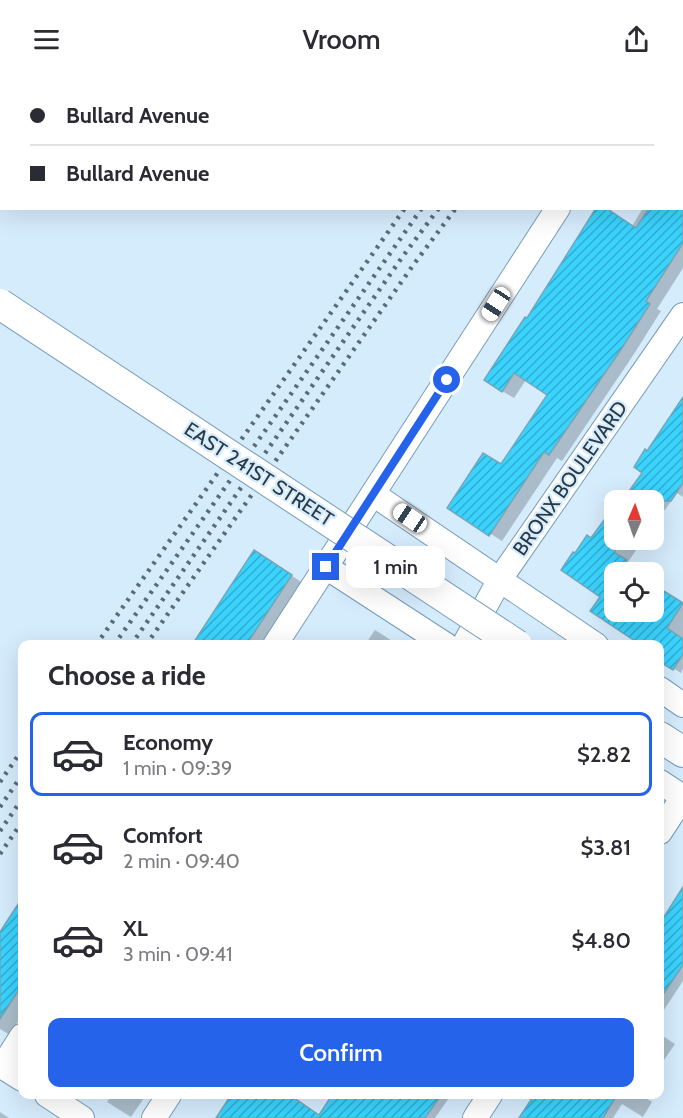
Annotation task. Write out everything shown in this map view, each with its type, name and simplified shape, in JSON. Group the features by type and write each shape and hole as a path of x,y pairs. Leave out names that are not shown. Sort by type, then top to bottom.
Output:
{"street":[{"path":"278,640 557,210"},
{"name":"EAST 241ST STREET","path":"0,304 510,640"},
{"name":"BRONX BOULEVARD","path":"467,640 500,579 683,315"},
{"path":"374,494 589,640"},
{"path":"326,567 438,640"},
{"path":"664,692 683,705"},
{"path":"664,740 683,752"},
{"path":"664,785 683,797 664,826"},
{"path":"8,1070 18,1046"},
{"path":"53,1099 82,1118"},
{"path":"154,1118 166,1099"},
{"path":"475,1118 487,1099"}],"building":[{"path":"595,210 609,210 636,228 648,210 683,210 683,243 646,301 650,304 549,455 544,452 489,536 447,508 483,453 501,464 547,395 514,373 502,392 484,380 525,317 527,318"},
{"path":"683,397 683,483 671,501 664,501 664,490 630,490 642,473 634,467 645,449 647,451"},
{"path":"604,520 604,550 615,550 615,553 627,560 626,562 604,562 604,620 590,611 600,597 561,570 587,535 591,538"},
{"path":"254,550 292,575 249,640 195,640"},
{"path":"664,591 683,603 667,628 683,639 683,654 673,670 664,664 664,640 634,640 606,622 664,622"},
{"path":"683,887 683,965 664,993 664,917"},
{"path":"18,904 18,991 0,1019 0,932"},
{"path":"228,1099 296,1099 319,1115 329,1099 438,1099 425,1118 216,1118"},
{"path":"531,1099 615,1099 603,1118 519,1118"}],"railway":[{"path":"100,640 404,210"},
{"path":"118,640 421,210"},
{"path":"134,640 438,210"},
{"path":"150,640 454,210"},
{"path":"0,782 18,756"},
{"path":"0,807 18,781"},
{"path":"0,831 18,805"},
{"path":"0,854 18,828"}],"route":[{"path":"326,567 447,380"}]}
